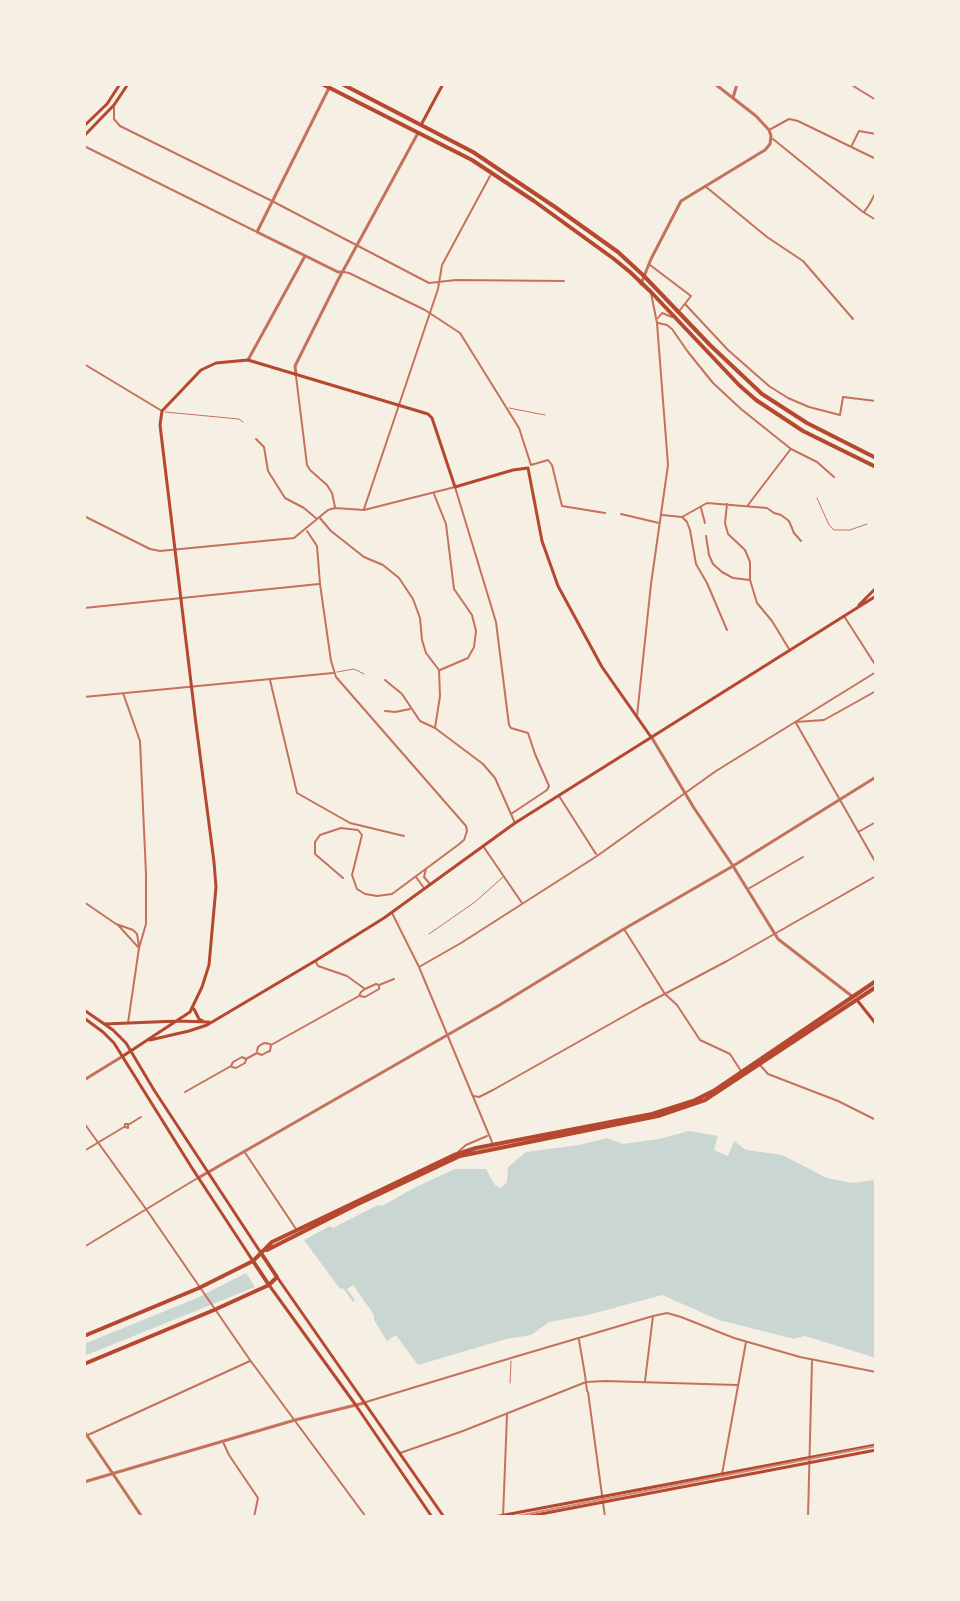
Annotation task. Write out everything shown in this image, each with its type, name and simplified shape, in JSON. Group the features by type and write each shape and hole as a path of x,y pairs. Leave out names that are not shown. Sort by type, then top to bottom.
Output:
{"main road":[{"path":"84,126 107,104 120,84"},
{"path":"84,136 114,105 128,84"},
{"path":"322,84 492,173 614,259 651,292 756,400 803,431 876,467"},
{"path":"342,84 495,166 618,252 762,394 807,423 876,458"},
{"path":"418,132 443,84"},
{"path":"123,1056 194,1008 209,965 216,887 160,425 162,411 201,370 216,363 248,360 424,412 432,418 455,487 529,466 542,541 558,586 602,667 651,737"},
{"path":"853,611 876,588"},
{"path":"146,1041 189,1031 210,1022 315,961 392,912 515,823 876,596"},
{"path":"261,1253 460,1156 667,1113 705,1100 760,1065 876,981"},
{"path":"84,1336 201,1291 253,1261 272,1242 454,1155 666,1110 704,1096 876,987"},
{"path":"855,998 876,1024"},
{"path":"194,1008 199,1019 210,1022"},
{"path":"84,1010 122,1038 277,1277 444,1517"},
{"path":"84,1018 114,1043 269,1285 432,1517"},
{"path":"105,1024 210,1022"},
{"path":"84,1364 269,1285 277,1277"},
{"path":"525,1517 876,1447"},
{"path":"494,1517 602,1500"}],"street":[{"path":"715,84 756,116 772,138 876,220"},
{"path":"733,98 737,84"},
{"path":"850,84 876,100"},
{"path":"257,232 329,88"},
{"path":"114,105 114,119 120,126 429,283 456,280 564,281"},
{"path":"769,130 789,119 797,121 876,159"},
{"path":"851,146 859,131 876,134"},
{"path":"335,508 327,485 307,465 295,366 418,132"},
{"path":"641,284 681,201 765,150 772,138"},
{"path":"84,146 338,272 349,273 430,313 460,333 519,428 529,466 548,460 562,506 605,513"},
{"path":"364,510 445,259 492,173"},
{"path":"704,186 767,237 803,261 853,319"},
{"path":"863,212 876,192"},
{"path":"248,360 305,256"},
{"path":"649,264 691,296 679,311"},
{"path":"637,717 668,460 657,323 651,292"},
{"path":"685,304 728,350 769,386 788,398 840,415 843,397 876,401"},
{"path":"657,323 662,313 676,319"},
{"path":"657,323 672,329 723,393 791,449 817,462 834,477"},
{"path":"84,364 162,411"},
{"path":"256,439 264,447 268,471 285,498 318,518 364,557 383,565 399,578 413,599 426,653 439,670 440,696 435,728"},
{"path":"748,505 791,449"},
{"path":"84,516 160,551 294,538 335,508 364,510 455,487 496,622 509,725 528,733 549,786 511,814"},
{"path":"434,492 446,524 454,589 472,615 476,631 474,647 468,658 439,670"},
{"path":"661,515 682,517 707,503 767,508 789,521 801,541"},
{"path":"727,504 725,523 728,534 745,550 757,603 790,650"},
{"path":"700,507 705,523"},
{"path":"621,514 660,523"},
{"path":"682,517 690,530 696,564 727,630"},
{"path":"306,530 317,546 335,673 466,826 467,831 464,840 392,894 377,896 357,889 352,875 362,835 358,830 341,828 317,837 315,854 343,878"},
{"path":"706,536 713,564 733,578 750,580"},
{"path":"84,608 320,584"},
{"path":"844,616 876,666"},
{"path":"419,967 597,856 685,792 876,672"},
{"path":"84,697 335,673"},
{"path":"270,679 297,793 350,823 404,836"},
{"path":"385,680 402,694 420,721 435,728 483,764 495,778 515,823"},
{"path":"795,722 824,720 876,691"},
{"path":"123,693 140,743 146,874 146,924 139,948 128,1023"},
{"path":"385,711 411,708"},
{"path":"795,722 876,863"},
{"path":"651,737 774,934 855,998"},
{"path":"84,1247 244,1151 448,1036 876,777"},
{"path":"559,796 597,856"},
{"path":"859,832 876,822"},
{"path":"483,846 522,904"},
{"path":"747,889 803,857"},
{"path":"427,868 424,877 430,885"},
{"path":"415,876 425,888"},
{"path":"474,1096 479,1097 493,1090 876,876"},
{"path":"84,902 116,924 135,932 139,948"},
{"path":"392,912 419,967 493,1145"},
{"path":"116,924 139,948"},
{"path":"624,929 665,994 677,1005 700,1040 730,1054 742,1072"},
{"path":"315,961 318,966 347,976 365,989"},
{"path":"257,1053 262,1044 271,1045 359,996 365,989 394,979"},
{"path":"359,996 365,997 379,989 379,985"},
{"path":"231,1066 236,1068 257,1053 262,1055 270,1051 271,1045"},
{"path":"84,1080 123,1056"},
{"path":"185,1092 242,1057 246,1059"},
{"path":"760,1065 768,1074 838,1101 876,1120"},
{"path":"84,1151 141,1117"},
{"path":"84,1123 250,1360 366,1517"},
{"path":"454,1155 466,1145 489,1135"},
{"path":"244,1151 297,1230"},
{"path":"84,1482 295,1420 380,1399 667,1313 812,1360 876,1372"},
{"path":"645,1382 653,1316"},
{"path":"579,1339 605,1517"},
{"path":"721,1476 746,1341"},
{"path":"142,1517 86,1433 250,1360"},
{"path":"808,1517 812,1360"},
{"path":"400,1453 507,1415 586,1382 738,1385"},
{"path":"503,1517 507,1415"},
{"path":"222,1441 258,1498 254,1517"}],"lane":[{"path":"506,407 545,415"},
{"path":"162,411 239,419 243,422"},
{"path":"817,498 834,530 850,530 867,524"},
{"path":"335,673 354,669 364,674"},
{"path":"429,934 504,877"},
{"path":"510,1383 511,1358"}],"shaded area":[{"path":"689,1131 718,1136 714,1150 728,1156 734,1141 746,1150 782,1155 827,1178 852,1183 876,1180 876,1358 805,1336 794,1339 719,1320 662,1295 549,1322 531,1335 506,1339 418,1365 396,1335 387,1341 353,1285 347,1289 355,1300 353,1302 304,1240 378,1205 382,1206 455,1169 486,1169 495,1185 501,1188 507,1182 508,1167 526,1152 607,1138 623,1144"},
{"path":"246,1273 255,1287 84,1356 84,1344 197,1298"}],"tram line":[{"path":"512,1517 876,1446"}]}
